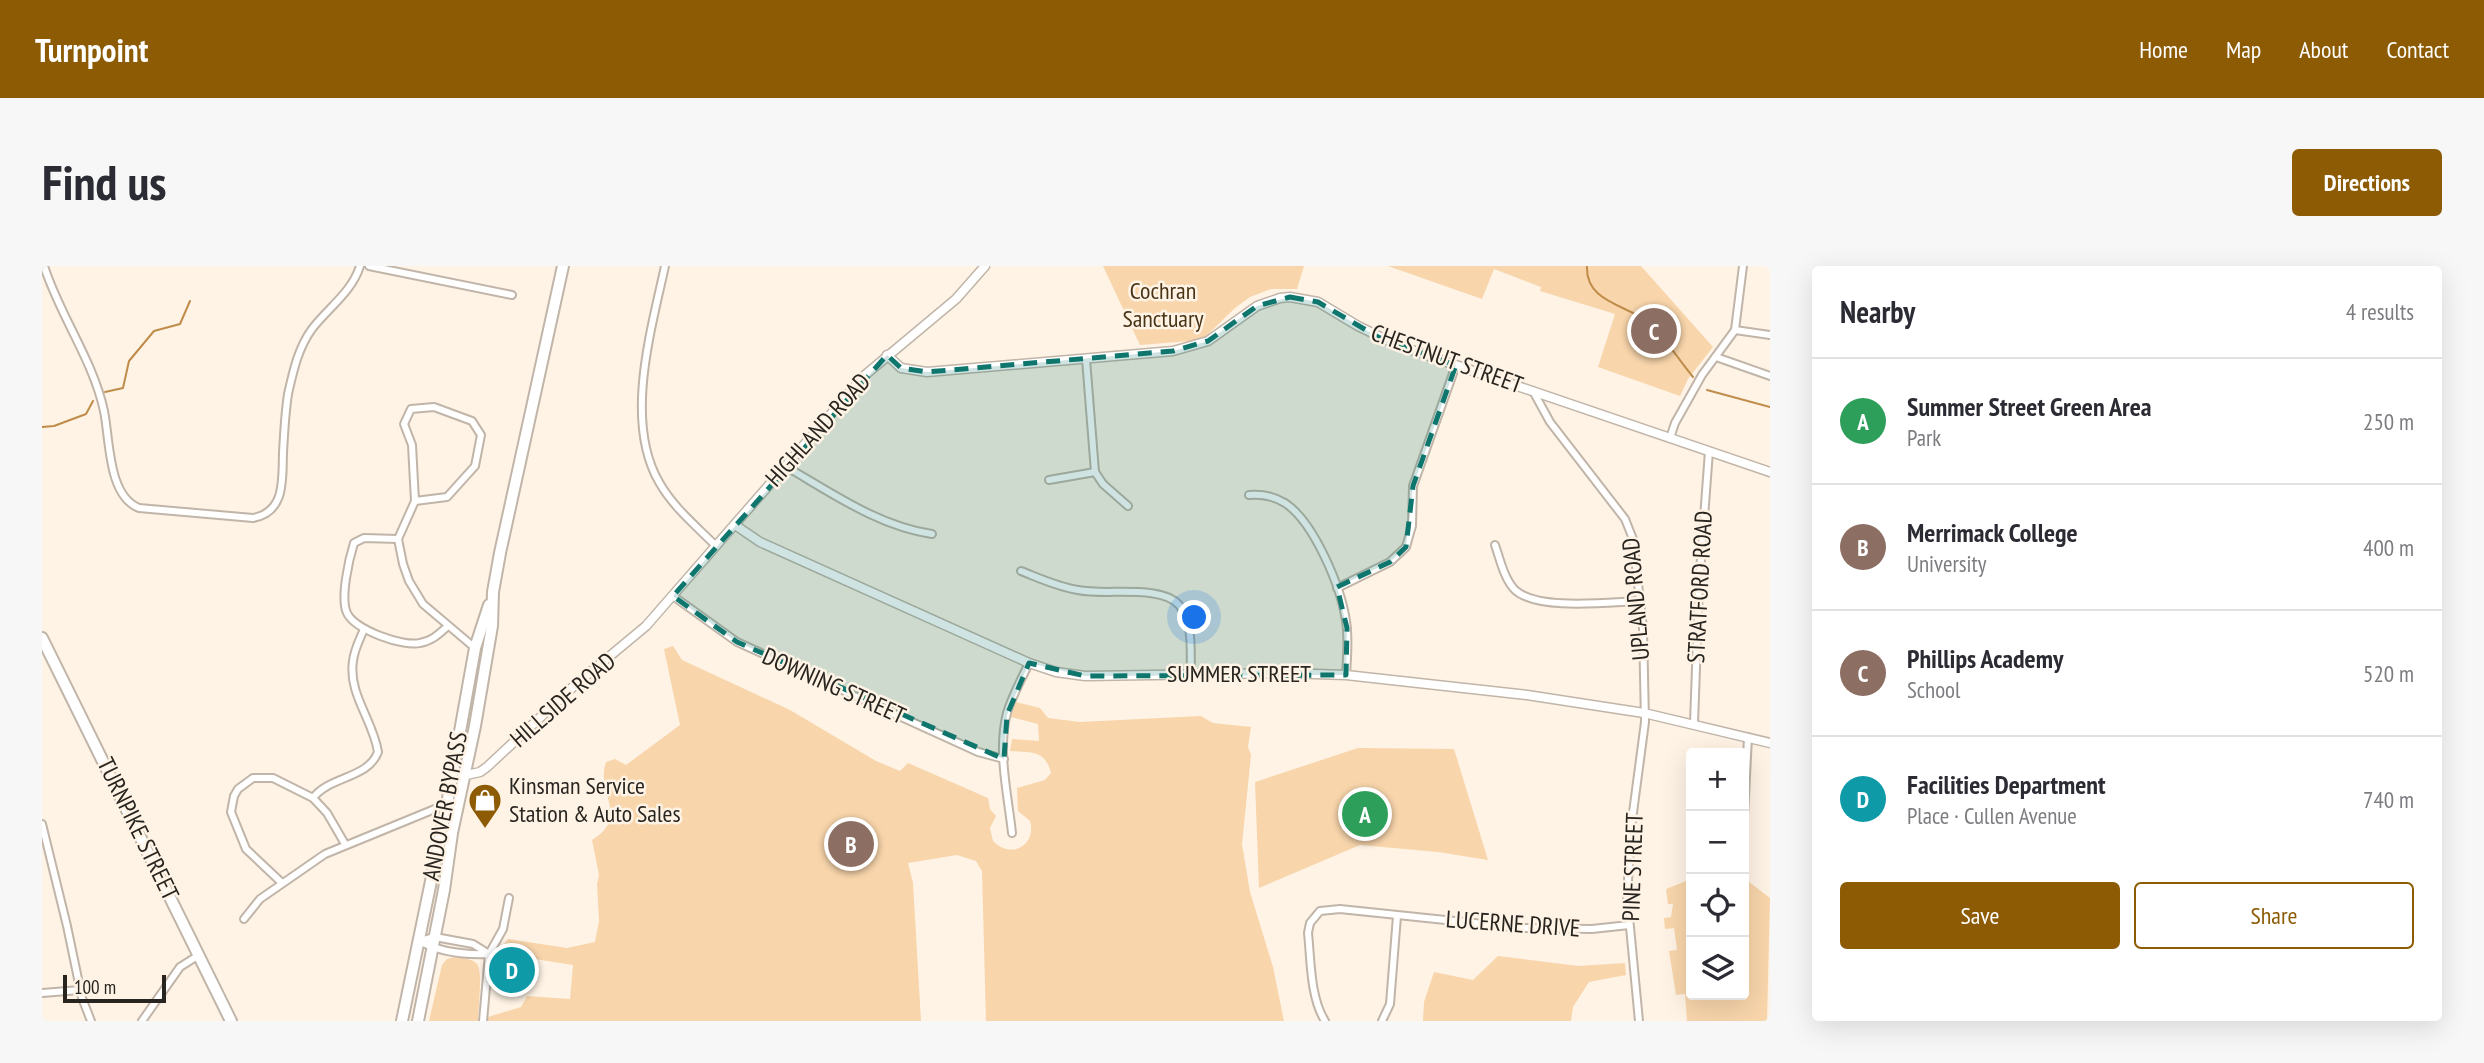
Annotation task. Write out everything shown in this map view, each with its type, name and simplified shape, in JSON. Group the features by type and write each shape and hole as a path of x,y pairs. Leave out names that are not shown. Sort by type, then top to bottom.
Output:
{"main road":[{"name":"ANDOVER BYPASS","path":"402,1021 447,804 475,648 493,592 563,266"},
{"name":"ANDOVER BYPASS","path":"418,1021 492,626 493,592"},
{"name":"TURNPIKE STREET","path":"42,638 232,1021"}],"street":[{"path":"44,266 100,393 115,482 123,498 139,508 253,518 270,511 282,488 285,416 296,362 303,343 352,283 360,266"},
{"path":"369,266 512,295"},
{"path":"665,266 642,391 642,431 649,461 659,483 682,512 716,546"},
{"name":"HIGHLAND ROAD","path":"664,606 865,375 956,299 985,266"},
{"path":"1670,438 1675,423 1702,375 1735,330 1743,266"},
{"name":"CHESTNUT STREET","path":"887,355 901,368 927,372 1172,351 1208,341 1257,306 1290,297 1318,302 1378,337 1770,472"},
{"path":"1735,330 1770,335"},
{"path":"1716,357 1770,376"},
{"path":"1086,359 1095,472 1102,484 1128,506"},
{"path":"1337,588 1390,562 1406,547 1412,526 1413,485 1456,365"},
{"name":"UPLAND ROAD","path":"1533,391 1550,422 1629,524 1643,628 1644,713"},
{"path":"415,501 447,497 475,466 481,435 472,421 435,407 411,409 404,424 412,445 415,501 398,539 403,564 417,596 475,648"},
{"name":"STRATFORD ROAD","path":"1694,723 1699,585 1709,451"},
{"path":"785,466 877,518 913,531 932,534"},
{"path":"1049,480 1095,472"},
{"path":"1249,495 1268,496 1283,501 1299,516 1318,547 1337,588 1347,628 1346,675"},
{"name":"SUMMER STREET","path":"735,525 760,542 1049,671 1074,676 1284,673 1346,675 1519,694 1644,713 1770,743"},
{"path":"398,539 364,538 354,543 345,603 347,613 364,629 411,644 426,642 448,626"},
{"path":"1494,545 1513,587 1528,597 1555,603 1640,601"},
{"path":"1021,571 1076,590 1146,593 1173,600 1184,612 1188,624 1191,674"},
{"name":"DOWNING STREET","path":"673,596 737,642 978,752 1004,759"},
{"name":"HILLSIDE ROAD","path":"465,776 487,767 575,685 646,626 664,606"},
{"path":"313,798 322,788 365,769 378,752 355,689 353,675 354,656 364,629"},
{"path":"1012,833 1004,759 1007,715 1029,663"},
{"name":"PINE STREET","path":"1639,1021 1627,896 1644,713"},
{"path":"1744,811 1748,737"},
{"path":"452,775 465,776"},
{"path":"282,883 264,864 254,858 240,838 231,812 234,796 245,783 263,776 282,781 313,798 327,813 345,844"},
{"path":"244,919 260,899 325,854 447,804 459,804"},
{"path":"42,824 68,926 80,990 91,1021"},
{"path":"483,1021 489,954 503,929 509,898"},
{"name":"LUCERNE DRIVE","path":"1325,1021 1318,1007 1308,933 1314,916 1320,911 1329,909 1522,928 1592,929 1629,925"},
{"path":"1382,1021 1390,1004 1397,916"},
{"path":"419,941 473,944 489,954"},
{"path":"419,941 434,942 472,954 489,954"},
{"path":"142,1021 180,967 199,955"},
{"path":"42,993 80,990"}],"highlighted area":[{"path":"1290,297 1318,302 1378,337 1456,365 1413,486 1406,547 1390,562 1337,587 1347,628 1346,675 1085,676 1029,663 1007,715 1004,759 737,642 673,596 887,355 901,368 927,372 1173,351 1208,341 1257,306"}],"green space":[{"name":"Cochran Sanctuary","path":"1103,266 1304,266 1297,289 1271,289 1250,297 1202,340 1140,345"},
{"path":"1388,266 1641,266 1713,347 1688,379 1680,396 1598,367 1615,314 1540,291 1541,287 1494,269 1482,299"},
{"path":"673,646 682,660 790,710 876,761 900,771 908,763 988,798 990,809 996,816 990,828 993,841 1007,849 1021,847 1030,837 1030,821 1018,811 1017,788 1045,780 1051,773 1041,756 1010,751 1012,739 1039,741 1038,724 1011,717 1016,702 1040,708 1048,718 1080,722 1201,716 1213,723 1251,727 1248,747 1251,755 1242,844 1250,892 1273,967 1284,1021 986,1021 982,871 976,861 957,855 908,863 913,883 921,1021 488,1021 488,1017 521,1007 527,996 570,999 573,965 497,953 508,939 567,948 595,942 599,921 599,875 592,840 603,831 611,813 604,774 606,762 615,759 626,765 680,725 664,649"},
{"path":"1358,748 1454,749 1488,860 1438,852 1360,845 1259,888 1255,782"},
{"path":"1686,881 1686,1000 1749,1000 1749,882 1770,898 1767,1021 1687,1021 1685,994 1676,995 1669,951 1677,950 1674,928 1665,929 1664,918 1671,917 1673,904 1668,904 1666,889"},
{"path":"1498,956 1578,966 1625,963 1626,975 1589,982 1573,1007 1571,1021 1423,1021 1424,1002 1434,972 1473,980"},
{"path":"455,957 472,961 479,968 478,1021 429,1021 442,965 447,959"}],"waterway":[{"path":"1587,266 1588,279 1593,288 1601,296 1652,325 1693,377"},
{"path":"105,392 123,388 129,361 154,331 180,324 190,301"},
{"path":"1707,390 1770,407"},
{"path":"42,427 54,426 86,414 93,401"}],"place":[{"name":"Phillips Academy","path":"1654,331"},
{"name":"Summer Street Green Area","path":"1365,814"},
{"name":"Kinsman Service Station & Auto Sales","path":"485,830"},
{"name":"Merrimack College","path":"851,844"},
{"name":"Facilities Department","path":"512,970"}]}
